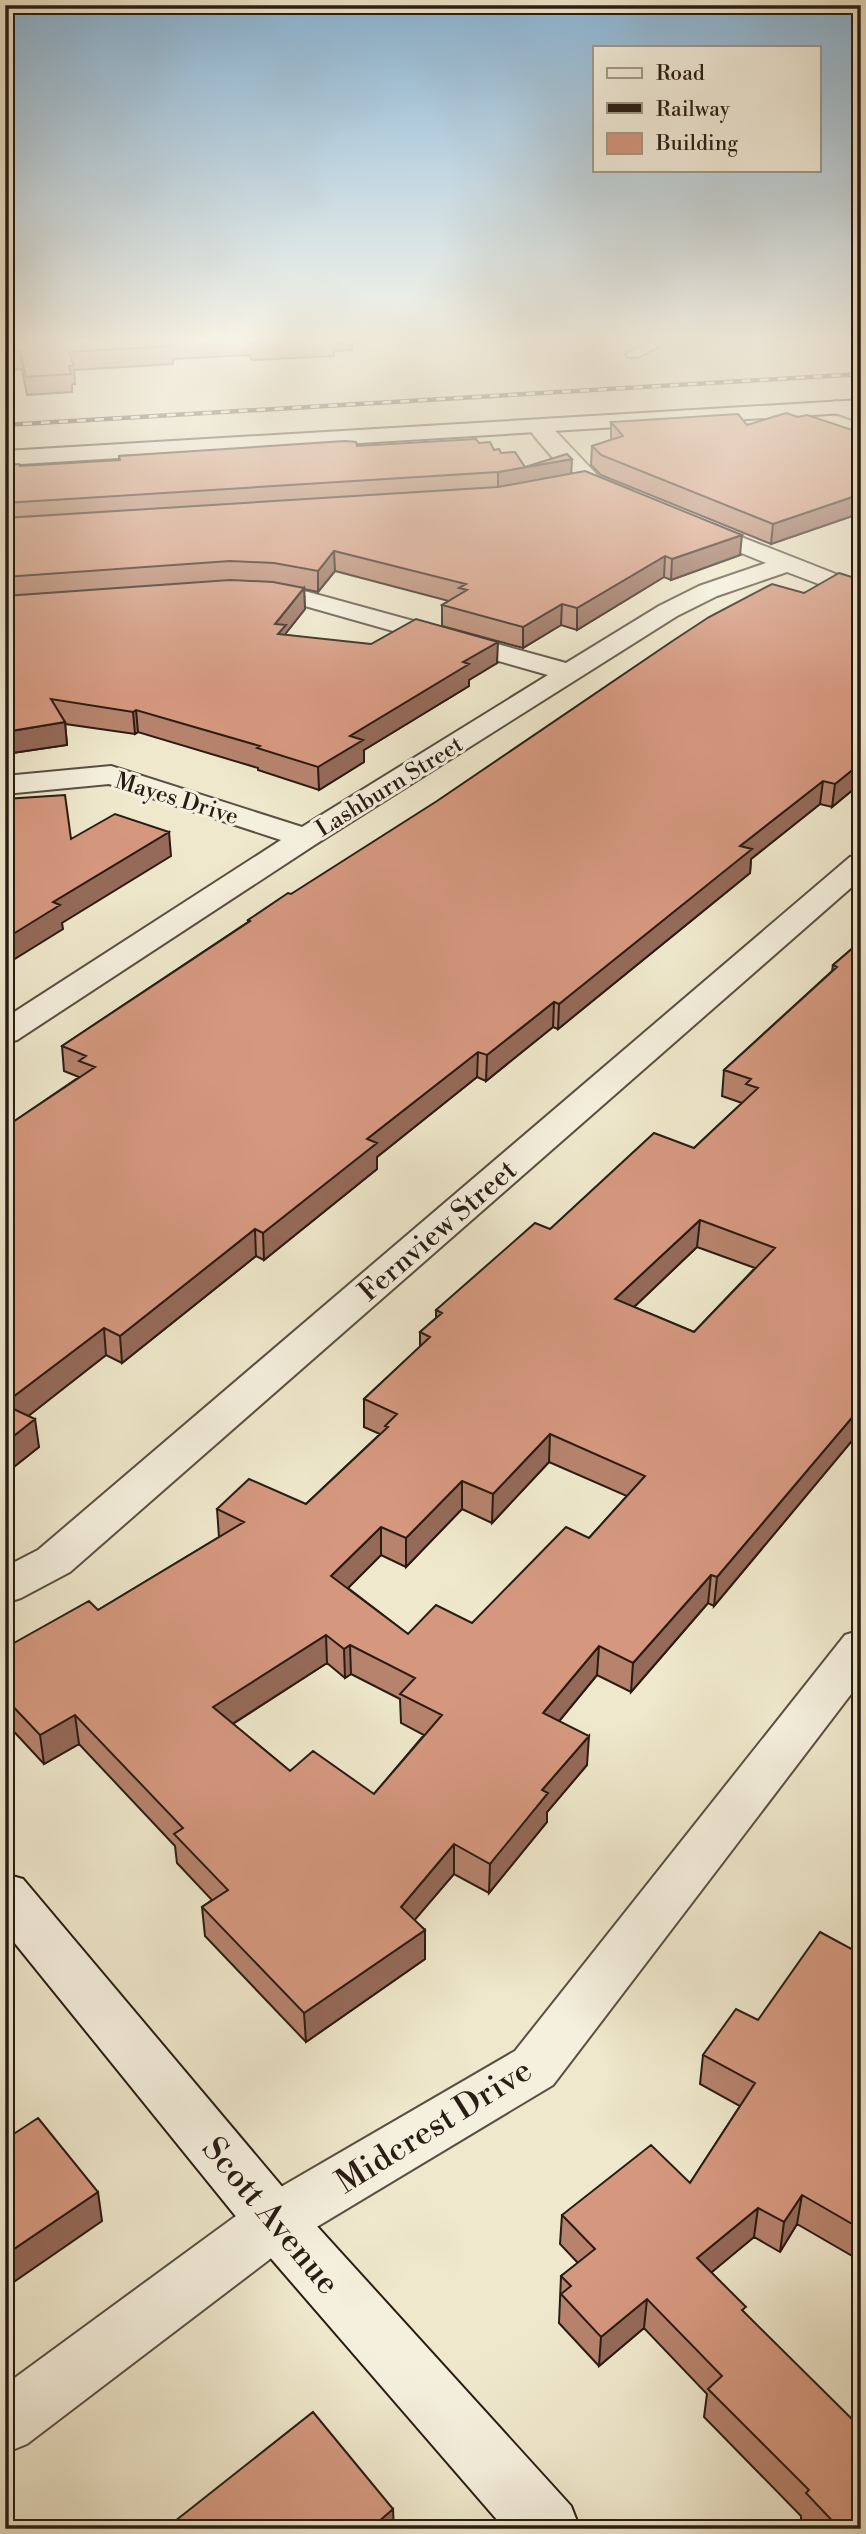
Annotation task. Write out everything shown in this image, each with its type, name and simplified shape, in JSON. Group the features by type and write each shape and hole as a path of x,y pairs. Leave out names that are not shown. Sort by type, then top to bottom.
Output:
{"street":[{"path":"569,458 591,482 640,503"},
{"path":"677,518 861,593"},
{"name":"Lashburn Street","path":"5,1033 305,838 668,611 698,596 786,564"},
{"path":"231,591 274,593 308,599 571,673"},
{"name":"Mayes Drive","path":"5,785 111,775 305,838"},
{"name":"Fernview Street","path":"5,1587 54,1561 861,863"},
{"name":"Midcrest Drive","path":"5,2423 275,2221 534,2068 861,1647"},
{"name":"Scott Avenue","path":"5,1894 275,2221 548,2529"}],"lane":[{"path":"565,487 591,482"}],"building":[{"path":"519,458 525,467 553,458 572,459 498,472 5,503 5,465 120,460"},
{"path":"609,458 861,458 861,494 773,524"},
{"path":"585,471 742,535 672,559 665,556 577,608 562,604 523,627 442,605 467,590 459,588 466,584 334,551 318,571 274,563 230,561 5,577 5,518 498,487"},
{"path":"839,573 861,580 861,763 835,784 823,781 740,846 752,849 559,1004 554,1002 487,1055 478,1052 367,1139 377,1143 263,1233 255,1229 120,1336 104,1328 5,1403 5,1119 13,1122 95,1067 79,1061 86,1056 62,1046 288,893 291,894 437,801 709,617 772,584 804,593"},
{"path":"230,580 273,582 304,588 275,624 286,625 278,634 371,644 416,619 498,642 463,662 469,664 350,736 363,740 318,767 257,748 260,746 136,710 133,712 51,699 65,722 5,732 5,596"},
{"path":"65,795 71,839 115,814 169,832 53,902 60,905 5,939 5,799"},
{"path":"861,941 861,1355 855,1361 861,1363 861,1407 717,1577 711,1575 633,1663 599,1646 543,1713 589,1736 542,1790 548,1793 490,1864 454,1844 401,1907 425,1930 304,2013 202,1907 228,1890 174,1834 183,1828 75,1715 40,1735 5,1698 5,1648 89,1601 98,1610 244,1522 217,1509 249,1479 306,1504 388,1427 385,1426 397,1414 364,1399 430,1337 420,1332 442,1313 436,1310 535,1223 550,1229 654,1133 694,1148 758,1088 746,1084 751,1079 724,1070 837,967 833,965","holes":["700,1220 775,1248 694,1332 615,1299","550,1434 645,1476 589,1538 566,1527 472,1623 436,1605 408,1634 331,1576 381,1527 406,1538 462,1481 493,1494","326,1635 344,1649 350,1645 415,1678 400,1694 442,1715 374,1794 313,1751 290,1771 213,1707"]},
{"path":"5,1405 35,1419 5,1443"},
{"path":"820,1932 861,1954 861,2229 802,2195 784,2222 758,2208 697,2258 746,2307 742,2310 861,2428 861,2529 840,2529 806,2493 809,2490 708,2389 722,2376 647,2299 601,2337 561,2294 571,2286 561,2276 595,2249 562,2215 651,2145 690,2183 755,2083 703,2055 736,2009 758,2020"},
{"path":"38,2118 98,2192 5,2255 5,2132 9,2137"},
{"path":"313,2412 393,2509 370,2529 165,2529"}]}
